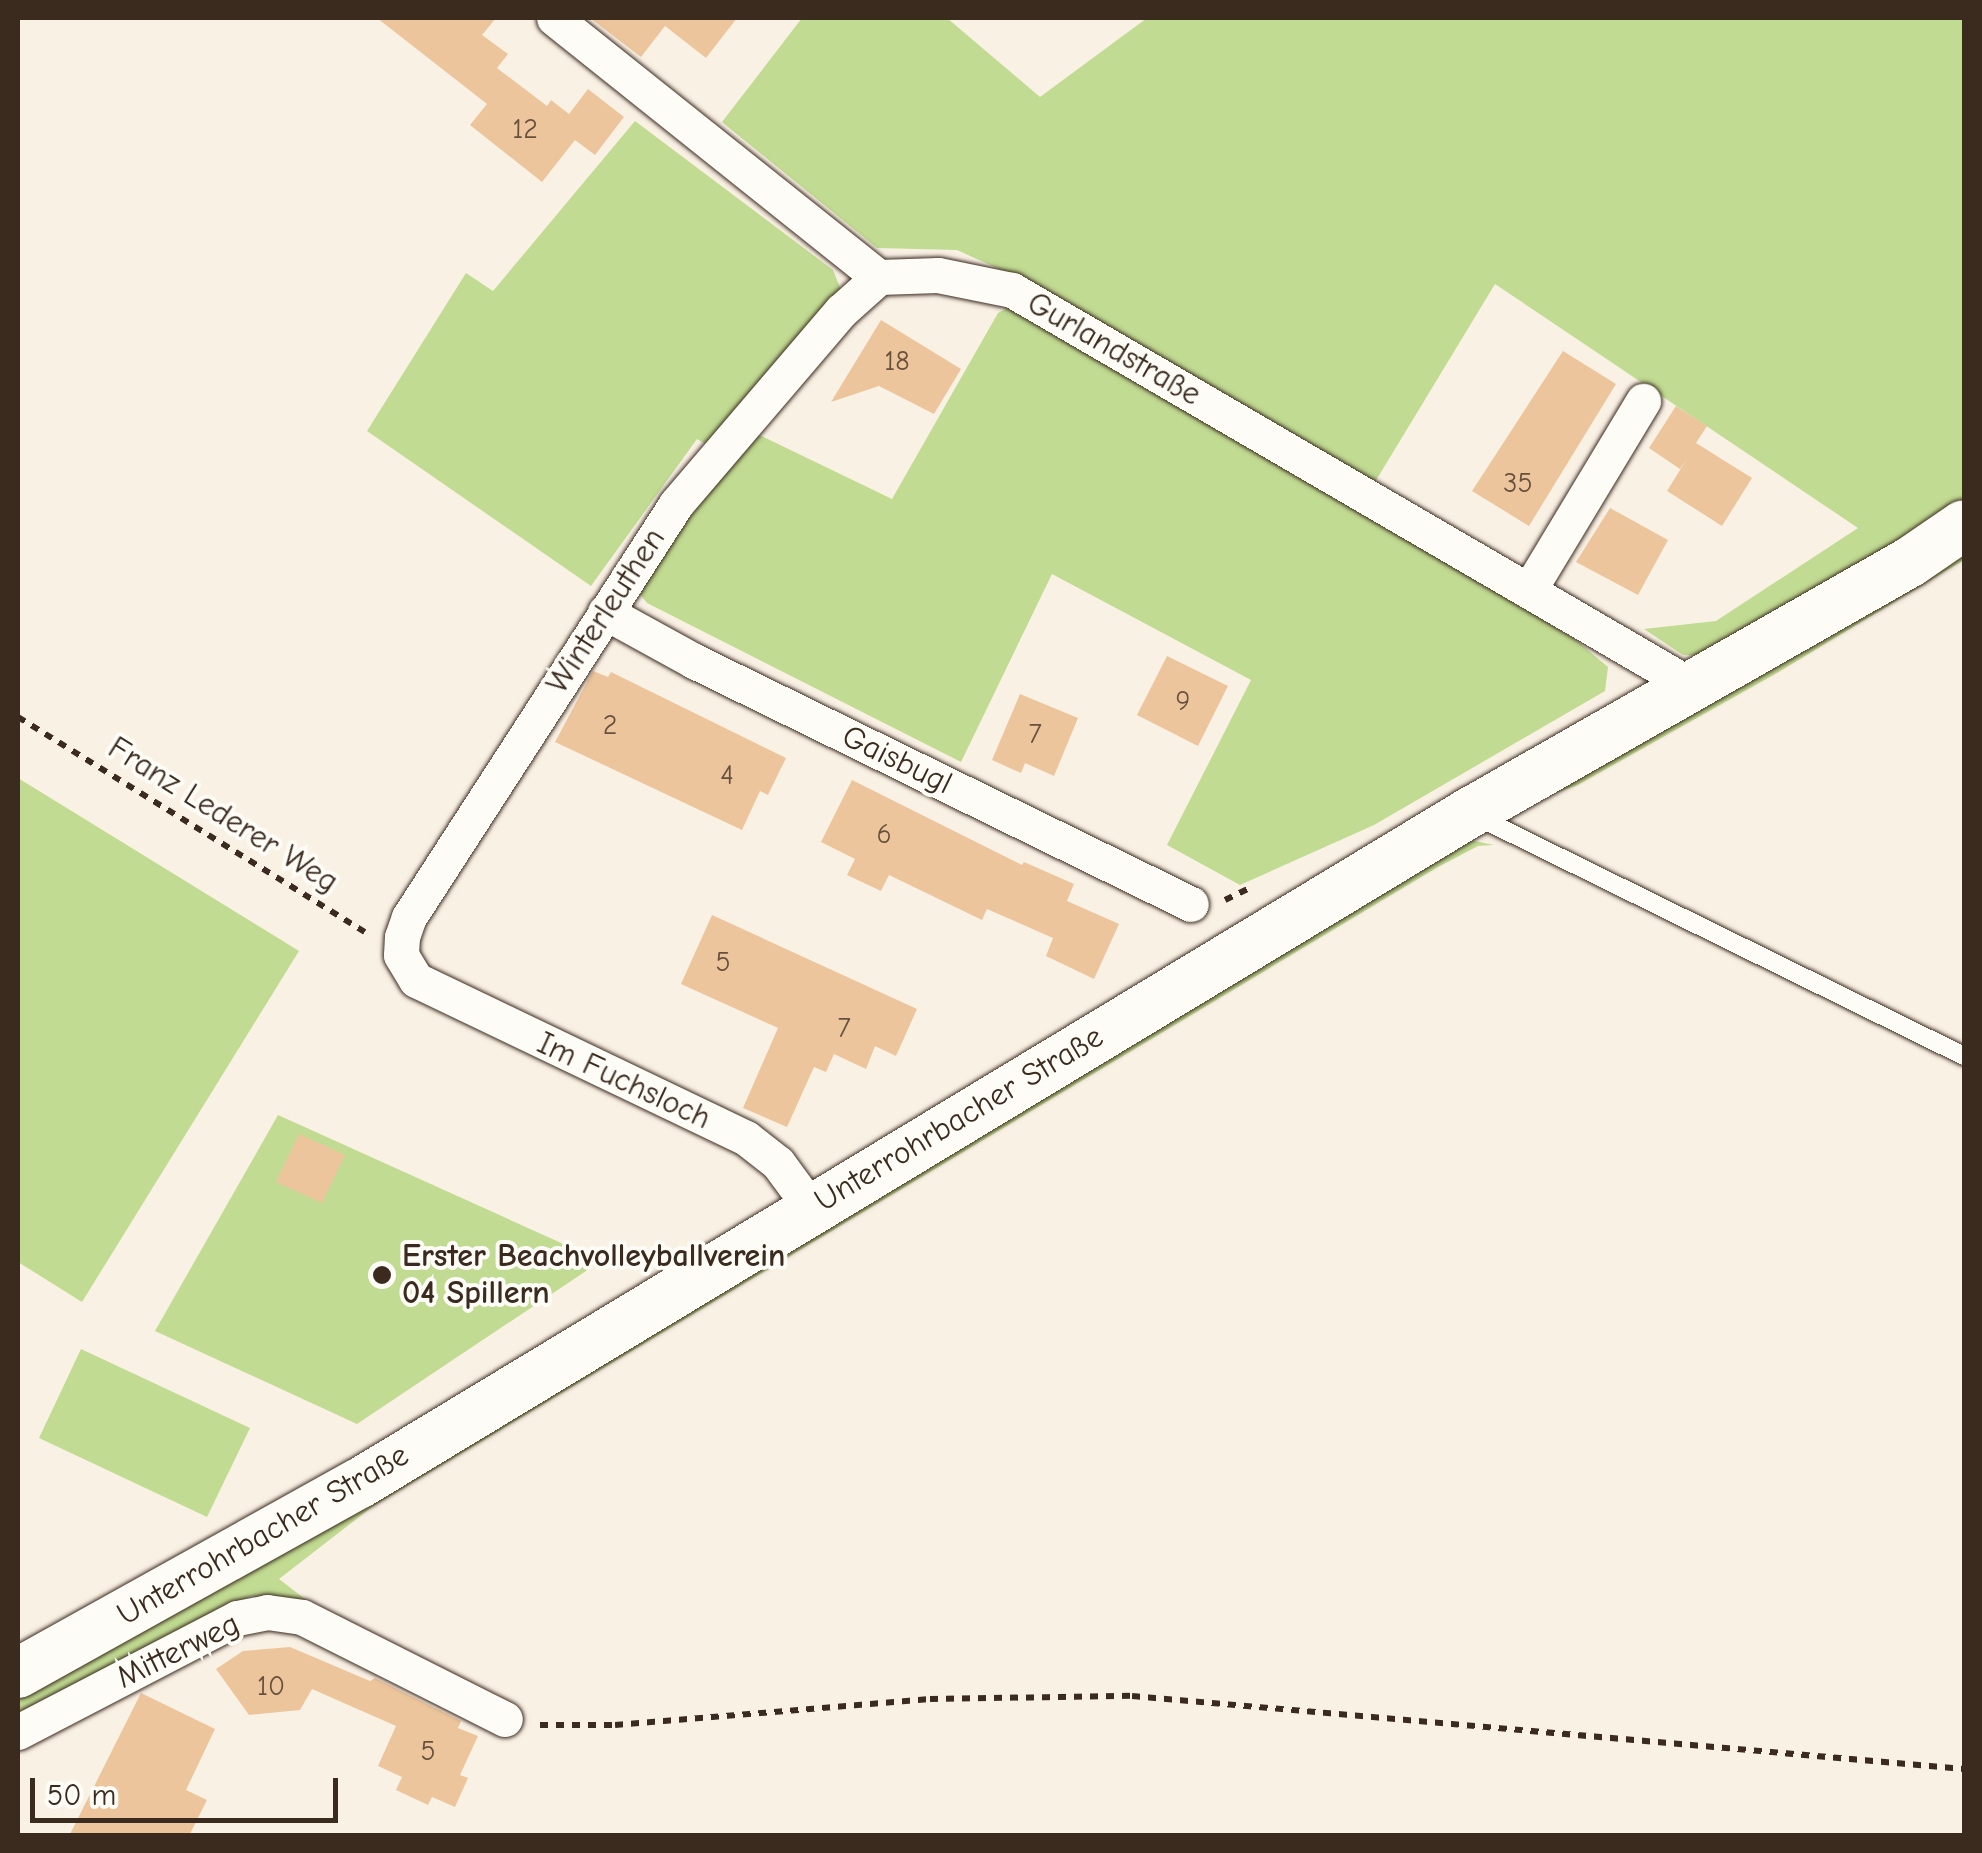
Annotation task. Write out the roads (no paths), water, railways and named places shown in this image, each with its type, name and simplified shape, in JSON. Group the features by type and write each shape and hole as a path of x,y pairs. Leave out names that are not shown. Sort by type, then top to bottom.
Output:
{"main road":[{"name":"Unterrohrbacher Straße","path":"18,1673 360,1483 1469,813 1910,562 1964,525"}],"street":[{"path":"554,18 879,277"},
{"name":"Gurlandstraße","path":"879,277 938,275 1012,290 1692,686"},
{"name":"Winterleuthen","path":"409,968 410,918 604,612 709,461 841,311 879,277"},
{"path":"1529,590 1642,401"},
{"name":"Gaisbugl","path":"604,612 694,661 1191,904"},
{"name":"Im Fuchsloch","path":"409,968 746,1138 778,1163 811,1208"},
{"name":"Mitterweg","path":"18,1732 237,1618 266,1612 302,1616 504,1719"}],"lane":[{"path":"1469,813 1964,1056"}],"place":[{"name":"Erster Beachvolleyballverein 04 Spillern","path":"382,1275"}]}
